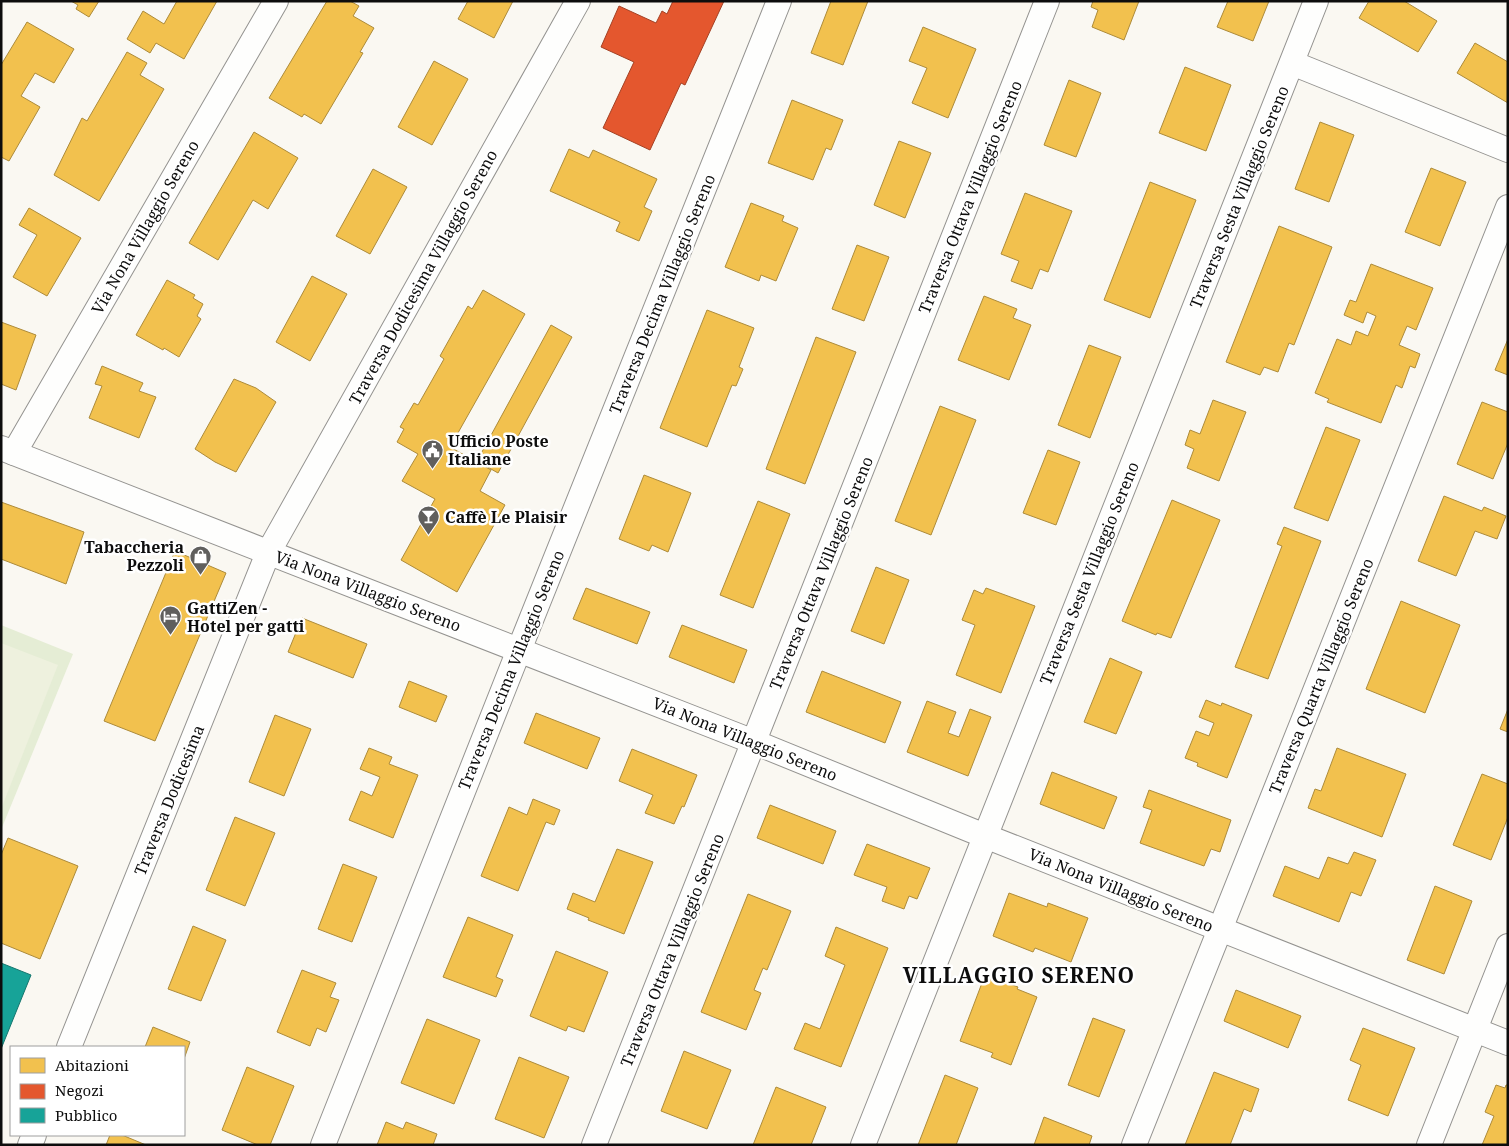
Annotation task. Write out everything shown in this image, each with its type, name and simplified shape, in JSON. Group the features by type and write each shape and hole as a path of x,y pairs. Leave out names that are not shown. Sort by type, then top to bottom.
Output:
{"street":[{"name":"Via Nona Villaggio Sereno","path":"276,1 8,451 754,742 984,836 1508,1044"},
{"name":"Traversa Dodicesima Villaggio Sereno","path":"268,553 578,1"},
{"name":"Traversa Decima Villaggio Sereno","path":"323,1145 779,1"},
{"name":"Traversa Ottava Villaggio Sereno","path":"594,1145 1048,1"},
{"name":"Traversa Sesta Villaggio Sereno","path":"863,1145 1316,1"},
{"path":"1292,64 1508,150"},
{"name":"Traversa Quarta Villaggio Sereno","path":"1134,1145 1508,207"},
{"name":"Traversa Dodicesima","path":"69,1046 268,553"},
{"path":"1429,1145 1508,946"}],"green space":[{"path":"1,625 73,654 1,830"},
{"path":"1,643 58,665 1,809"}],"building: Abitazioni":[{"path":"71,1 99,1 89,17 76,9 78,5"},
{"path":"177,1 217,1 184,59 156,43 150,53 127,39 143,11 164,24"},
{"path":"327,1 350,1 359,6 353,16 374,28 360,52 363,53 321,124 304,114 302,117 269,98"},
{"path":"468,1 513,1 494,38 458,19"},
{"path":"831,1 868,1 843,65 811,53"},
{"path":"1093,1 1139,1 1124,40 1092,27 1098,10 1091,7"},
{"path":"1228,1 1269,1 1253,41 1217,27"},
{"path":"1369,1 1404,1 1437,21 1418,52 1359,18"},
{"path":"27,22 74,49 54,83 35,73 21,96 40,107 9,161 1,157 1,65"},
{"path":"923,27 976,49 948,118 912,103 927,68 909,61"},
{"path":"1475,43 1508,62 1508,103 1457,73"},
{"path":"127,52 147,63 140,75 164,89 99,201 54,175 82,118 87,121"},
{"path":"434,61 468,79 432,145 398,127"},
{"path":"1185,67 1231,85 1206,151 1159,133"},
{"path":"1069,80 1101,93 1076,157 1044,145"},
{"path":"792,100 843,120 831,150 826,148 813,180 768,163"},
{"path":"1320,122 1354,135 1329,202 1295,189"},
{"path":"254,132 298,158 268,209 253,200 218,260 189,243"},
{"path":"899,141 931,153 905,218 874,205"},
{"path":"569,149 589,158 593,150 657,179 644,207 652,211 639,241 616,231 620,222 550,191"},
{"path":"1431,168 1466,182 1440,246 1405,232"},
{"path":"373,169 407,187 370,254 336,236"},
{"path":"1150,182 1196,200 1150,318 1104,300"},
{"path":"1025,193 1072,211 1048,272 1040,269 1032,289 1011,281 1019,261 1001,254"},
{"path":"751,203 784,216 782,221 798,228 776,281 761,275 759,281 725,267"},
{"path":"29,208 81,238 47,296 13,277 37,235 19,225"},
{"path":"1279,226 1332,247 1294,345 1289,343 1278,372 1264,367 1260,375 1226,362"},
{"path":"857,245 889,257 864,321 832,309"},
{"path":"1371,264 1433,288 1416,330 1407,326 1399,345 1420,354 1415,368 1410,366 1402,388 1396,385 1381,423 1327,402 1329,399 1315,393 1337,339 1351,345 1356,331 1368,336 1376,316 1367,312 1363,323 1344,315 1350,300 1356,302"},
{"path":"312,276 347,294 310,361 276,342"},
{"path":"167,280 195,295 193,298 203,304 197,316 201,319 179,357 136,335"},
{"path":"483,290 525,314 450,447 491,470 480,491 505,505 457,592 401,560 435,499 402,481 418,454 397,442 404,429 400,427 414,403 418,405 444,359 440,356 468,306 472,309"},
{"path":"984,296 1017,309 1013,318 1031,325 1009,380 958,360"},
{"path":"707,310 754,328 739,367 743,369 736,386 732,385 707,447 660,428"},
{"path":"1,322 36,335 16,390 1,384"},
{"path":"551,325 572,337 498,473 477,461"},
{"path":"816,337 856,352 805,484 766,469"},
{"path":"1508,339 1508,375 1495,370"},
{"path":"1089,345 1121,357 1090,438 1058,425"},
{"path":"102,366 143,383 139,391 156,397 139,438 89,418 102,386 95,384"},
{"path":"234,379 256,388 276,402 236,472 215,462 195,449"},
{"path":"1213,400 1246,412 1219,481 1187,468 1194,449 1185,445 1190,430 1200,434"},
{"path":"1482,402 1508,412 1508,443 1493,479 1457,464"},
{"path":"940,406 976,420 931,535 895,521"},
{"path":"1326,427 1360,440 1328,521 1294,508"},
{"path":"1048,450 1080,462 1056,525 1023,513"},
{"path":"644,475 691,493 668,552 652,545 649,551 619,539"},
{"path":"1444,496 1482,511 1484,507 1506,516 1497,539 1475,531 1456,576 1418,561"},
{"path":"1172,500 1220,520 1171,638 1157,633 1156,635 1122,621"},
{"path":"758,501 790,514 753,608 720,595"},
{"path":"1,502 84,532 66,584 1,559"},
{"path":"1284,527 1321,541 1268,679 1235,667 1282,546 1277,544"},
{"path":"175,551 226,573 155,741 104,721"},
{"path":"876,567 909,580 884,644 851,631"},
{"path":"586,588 650,612 637,644 573,619"},
{"path":"986,588 1035,606 1001,693 956,675 975,625 962,620 974,590 983,594"},
{"path":"1401,601 1460,625 1425,713 1366,689"},
{"path":"302,618 367,644 353,678 288,652"},
{"path":"682,625 747,650 734,683 669,657"},
{"path":"1110,658 1142,672 1116,734 1084,722"},
{"path":"822,671 901,702 885,743 806,712"},
{"path":"409,681 447,696 436,722 399,707"},
{"path":"1206,700 1221,706 1222,703 1252,715 1227,778 1197,766 1198,763 1185,758 1196,731 1209,736 1214,723 1199,717"},
{"path":"927,701 956,712 948,733 959,737 970,709 991,717 968,776 907,752"},
{"path":"1508,709 1508,732 1500,729"},
{"path":"536,713 600,738 587,769 524,743"},
{"path":"275,715 311,729 284,796 249,782"},
{"path":"369,748 392,757 389,764 418,775 393,838 349,820 361,791 372,796 380,777 360,769"},
{"path":"1337,748 1406,774 1382,837 1308,808 1315,789 1321,791"},
{"path":"632,749 697,775 684,807 682,806 674,824 645,813 653,795 619,781"},
{"path":"1052,772 1117,797 1104,829 1040,804"},
{"path":"1482,774 1508,784 1508,817 1491,860 1453,845"},
{"path":"1149,790 1231,820 1220,852 1211,849 1204,866 1140,843 1152,810 1143,807"},
{"path":"533,799 560,810 554,825 546,822 518,891 481,876 509,807 527,815"},
{"path":"770,805 836,831 823,864 757,838"},
{"path":"235,817 275,833 245,906 206,890"},
{"path":"8,838 78,866 40,959 1,943 1,855"},
{"path":"867,844 930,868 917,899 909,896 904,909 882,901 887,887 854,875"},
{"path":"617,849 653,862 624,934 588,920 589,918 567,909 573,893 595,902"},
{"path":"1354,852 1376,860 1361,896 1351,892 1339,922 1273,896 1285,866 1319,879 1328,857 1348,864"},
{"path":"343,864 377,877 352,942 318,929"},
{"path":"1435,886 1472,901 1444,974 1407,960"},
{"path":"1009,893 1047,907 1048,903 1088,918 1071,962 1035,948 1033,952 993,936"},
{"path":"748,894 791,911 767,970 763,968 754,990 761,993 746,1030 701,1012"},
{"path":"468,917 513,935 496,977 503,980 496,997 443,977"},
{"path":"193,926 226,940 201,1001 168,989"},
{"path":"836,927 888,948 841,1067 794,1049 805,1023 820,1029 845,965 825,956"},
{"path":"556,951 608,972 584,1032 568,1026 566,1031 530,1016"},
{"path":"302,970 336,983 330,997 339,1000 326,1032 317,1028 310,1046 277,1032"},
{"path":"985,975 1018,987 1017,989 1037,997 1011,1065 991,1057 993,1053 960,1041"},
{"path":"1236,990 1301,1016 1288,1048 1224,1021"},
{"path":"1093,1018 1125,1030 1099,1097 1068,1085"},
{"path":"427,1019 480,1040 454,1104 401,1083"},
{"path":"153,1027 190,1042 185,1056 185,1046 145,1046"},
{"path":"1363,1028 1415,1048 1388,1116 1348,1100 1361,1065 1350,1060"},
{"path":"684,1051 731,1070 707,1129 661,1111"},
{"path":"519,1057 569,1077 544,1138 495,1119"},
{"path":"247,1067 294,1086 270,1145 258,1145 222,1130"},
{"path":"1214,1072 1259,1089 1251,1112 1244,1109 1230,1145 1185,1145"},
{"path":"945,1075 978,1088 956,1145 918,1145"},
{"path":"1496,1085 1505,1088 1508,1085 1508,1145 1482,1145 1494,1116 1485,1112"},
{"path":"776,1087 826,1107 811,1145 753,1145"},
{"path":"1044,1117 1092,1136 1089,1145 1034,1145"},
{"path":"386,1122 403,1129 406,1122 437,1134 433,1145 377,1145"},
{"path":"110,1136 124,1136 146,1145 106,1145"}],"building: Negozi":[{"path":"673,1 724,1 685,85 681,83 650,150 603,128 634,62 601,47 619,6 656,23 662,11 667,14"}],"building: Pubblico":[{"path":"1,963 31,975 1,1049"}],"place":[{"name":"Ufficio Poste Italiane","path":"432,469"},
{"name":"Caffè Le Plaisir","path":"429,536"},
{"name":"Tabaccheria Pezzoli","path":"200,575"},
{"name":"GattiZen - Hotel per gatti","path":"171,636"}],"district":[{"name":"VILLAGGIO SERENO","path":"1019,976"}]}
